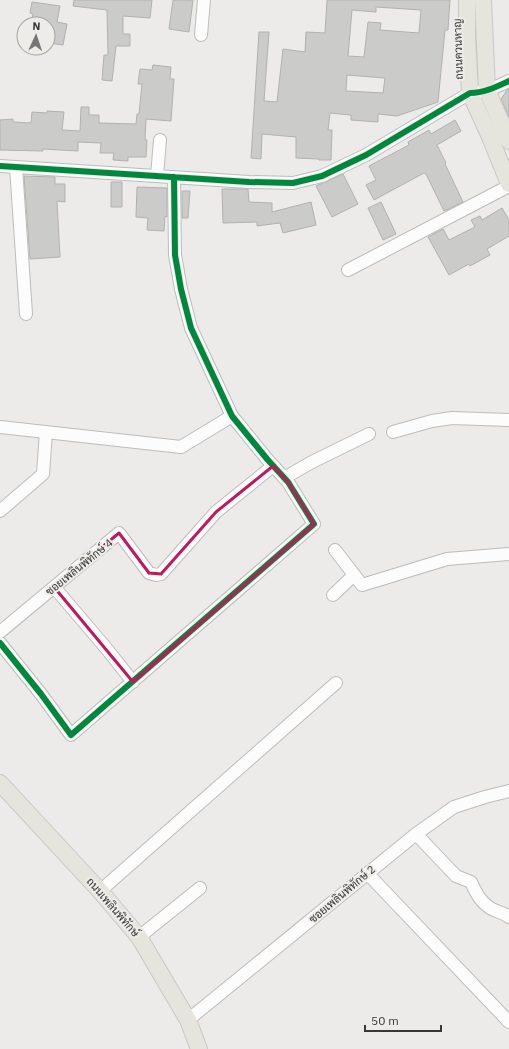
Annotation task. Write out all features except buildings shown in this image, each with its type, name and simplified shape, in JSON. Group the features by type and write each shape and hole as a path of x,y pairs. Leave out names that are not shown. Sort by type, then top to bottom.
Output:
{"main road":[{"name":"ถนนควนหาญ","path":"467,0 470,93 490,137 509,185"},
{"path":"483,0 487,90 509,141"},
{"name":"ถนนเพลินพิทักษ์","path":"0,783 100,891 139,937 188,1020 199,1049"}],"street":[{"path":"201,35 204,0"},
{"path":"0,166 250,182 292,183 322,176 366,155 470,93 478,93 509,81"},
{"path":"157,176 160,140"},
{"path":"16,167 26,314"},
{"path":"0,643 41,694 71,735 314,524 284,478 232,416 190,328 175,255 174,177"},
{"path":"348,270 509,185"},
{"path":"0,427 181,447 232,416"},
{"path":"393,432 432,420 452,418 509,420"},
{"path":"0,511 42,474 46,432"},
{"path":"284,478 312,462 369,434"},
{"name":"ซอยเพลินพิทักษ์ 4","path":"0,632 119,534 149,573 156,575 161,574 216,512 273,466"},
{"path":"335,550 362,584 447,559 509,554"},
{"path":"334,595 354,575"},
{"path":"54,587 133,682"},
{"path":"100,891 336,683"},
{"name":"ซอยเพลินพิทักษ์ 2","path":"188,1020 416,834 454,807 509,791"},
{"path":"416,834 456,876 471,882 477,896 492,909 508,915"},
{"path":"367,873 509,1022"},
{"path":"139,937 200,888"}],"highlighted area":[{"path":"273,466 288,482 314,524 133,682 54,587 119,533 149,573 161,574 216,512"}],"cycle path":[{"path":"0,166 249,182 293,183 322,176 366,155 470,93 485,91 509,81"},
{"path":"0,643 41,694 71,735 314,524 288,482 232,416 191,328 181,289 175,255 174,177"}]}
